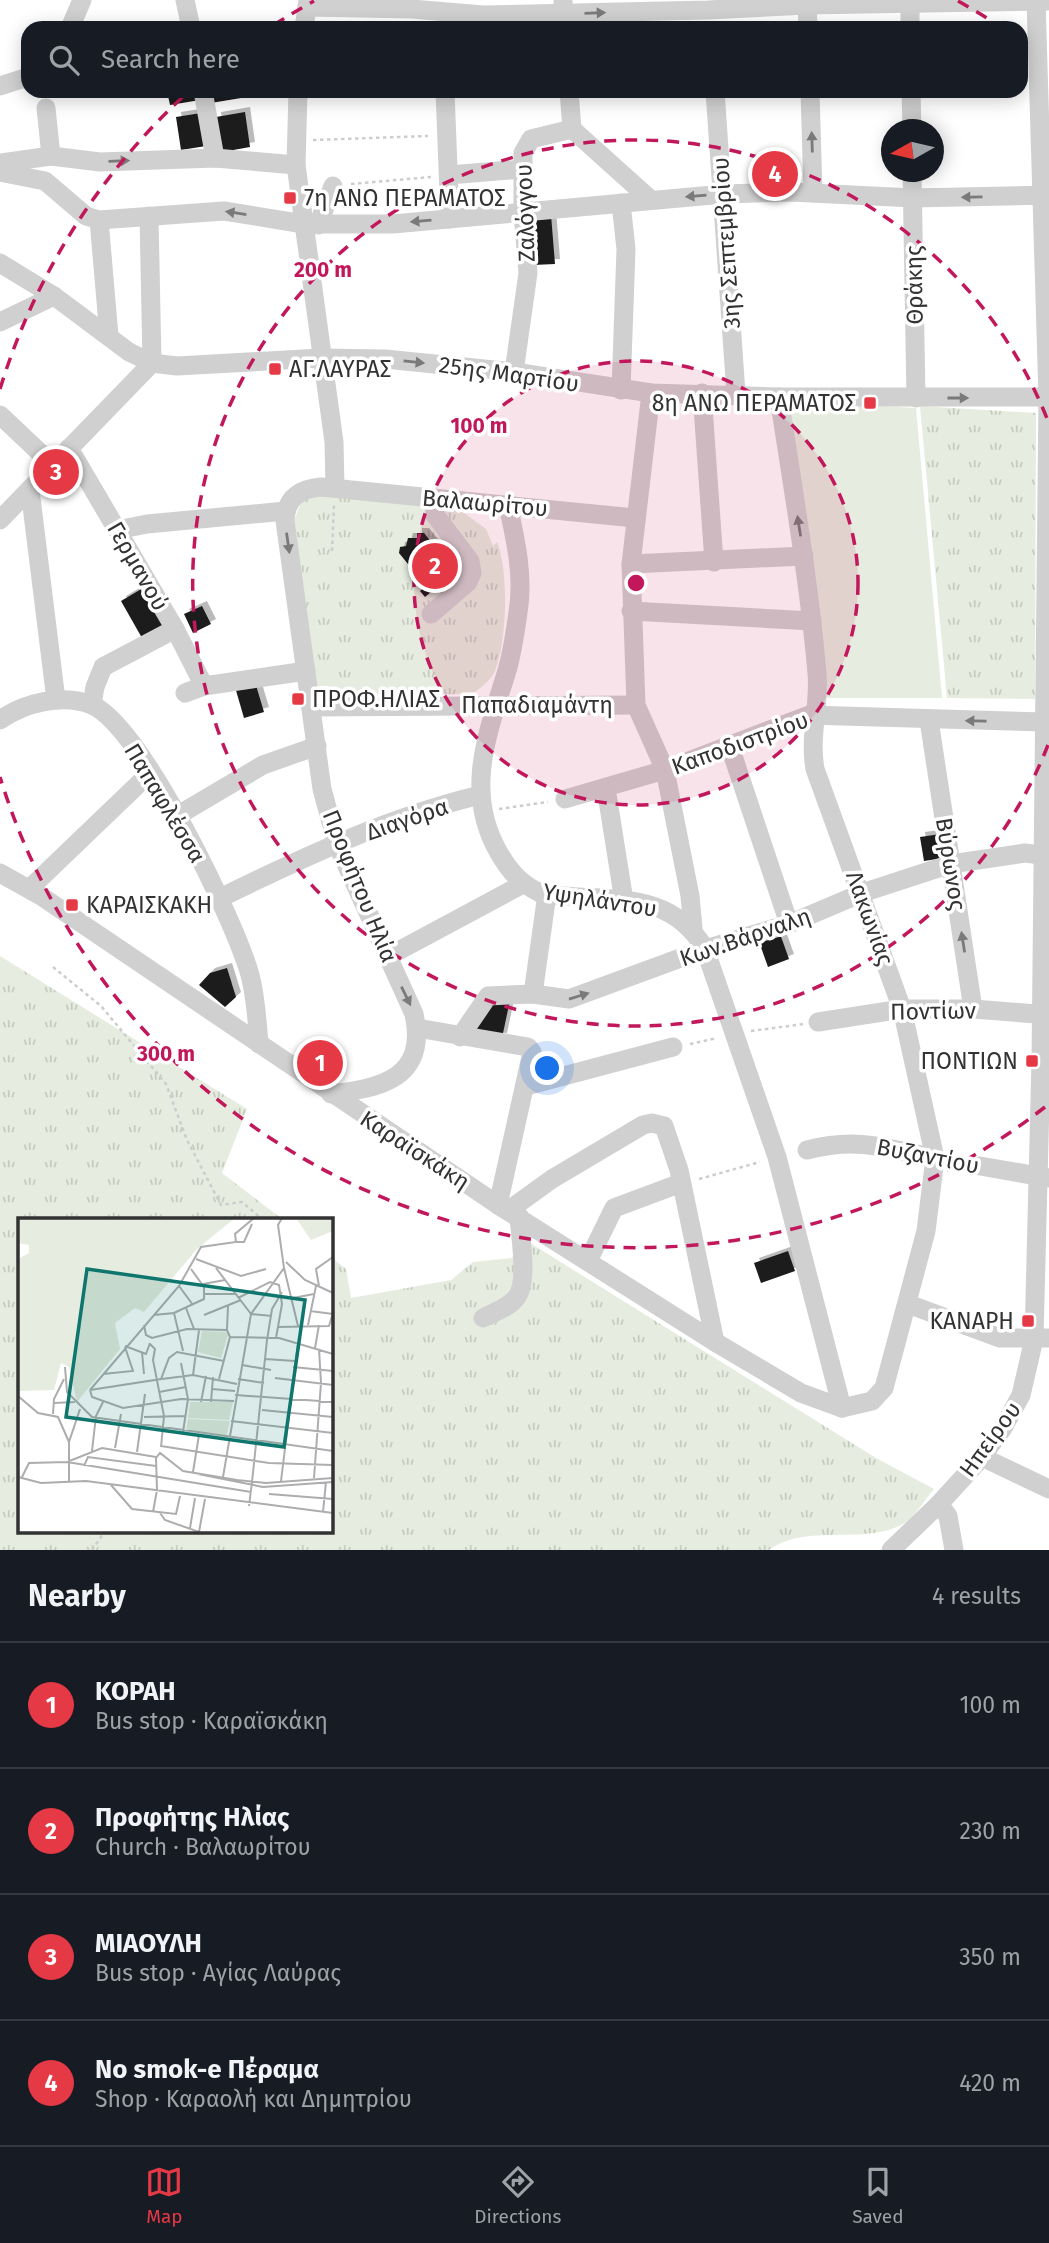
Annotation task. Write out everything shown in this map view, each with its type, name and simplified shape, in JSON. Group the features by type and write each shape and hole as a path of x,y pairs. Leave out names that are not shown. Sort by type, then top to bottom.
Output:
{"street":[{"path":"73,21 82,0"},
{"path":"185,0 185,21"},
{"path":"305,21 307,3 412,9 441,20 482,8 564,14 708,13 807,2 1040,1"},
{"name":"Ηπείρου","path":"891,1550 939,1504 982,1457 1021,1395 1041,1338 1049,397 1040,1"},
{"path":"807,2 808,21"},
{"path":"910,3 910,21"},
{"path":"1,84 21,79"},
{"path":"204,98 215,158"},
{"path":"117,530 147,524 286,511 293,496 301,492 316,487 335,488 334,442 321,358 311,224 296,165 298,98"},
{"path":"445,98 450,219"},
{"path":"570,98 572,129 651,200"},
{"name":"3ης Σεπτεμβρίου","path":"716,98 736,394"},
{"path":"810,98 813,194"},
{"path":"911,98 912,119"},
{"path":"46,108 51,156"},
{"name":"Ζαλόγγου","path":"514,372 528,273 523,213 523,153 531,139 572,129"},
{"path":"0,163 51,156 100,162 215,158 296,165"},
{"path":"449,175 523,169"},
{"path":"0,172 45,181 86,216 99,219 224,211 311,224 450,219 724,194 913,198 1045,195"},
{"name":"Θράκης","path":"912,182 916,398"},
{"path":"311,224 334,186"},
{"path":"621,202 626,249 621,390"},
{"path":"0,520 152,363 149,216"},
{"path":"99,219 109,336"},
{"name":"25ης Μαρτίου","path":"0,263 54,296 129,352 152,363 177,366 321,358 385,359 514,372 651,393 779,397 1049,397"},
{"path":"0,323 54,296"},
{"path":"651,393 631,564 636,705 665,770 690,896 693,928"},
{"path":"702,393 714,562"},
{"name":"Λακωνίας","path":"779,397 812,621 819,697 811,746 815,769 902,1009 935,1158 933,1194 908,1304 884,1388 872,1401 842,1408"},
{"path":"0,415 54,466"},
{"name":"Γερμανού","path":"69,448 175,629 204,686"},
{"name":"Βαλαωρίτου","path":"335,488 433,500 635,518"},
{"path":"30,490 56,700"},
{"path":"431,614 468,582 472,572 470,561 435,515 433,500"},
{"name":"Υψηλάντου","path":"508,505 520,586 507,672 482,750 481,803 489,837 523,884 547,894 661,907 693,928 705,950 777,1157 842,1408"},
{"name":"Προφήτου Ηλία","path":"286,511 322,789 337,844 414,1014 417,1028"},
{"path":"631,564 804,556"},
{"path":"631,611 812,621"},
{"path":"0,720 29,705 56,700 92,705 95,687 103,667 175,629"},
{"path":"185,693 204,686 306,671"},
{"name":"Παπαφλέσσα","path":"92,705 120,729 150,772 220,898 250,974 259,1044"},
{"name":"Παπαδιαμάντη","path":"312,707 636,705"},
{"name":"Καποδιστρίου","path":"565,799 665,770 729,744 815,715 1045,722"},
{"name":"Βύρωνος","path":"929,720 973,1009"},
{"path":"729,744 789,924"},
{"path":"175,817 263,765 317,746"},
{"path":"29,889 150,772"},
{"path":"606,788 624,901"},
{"name":"Διαγόρα","path":"220,898 337,844 442,804 481,803"},
{"name":"Κων.Βάρναλη","path":"460,1037 488,996 533,994 569,999 705,950 789,924 862,893 951,864 1046,850"},
{"name":"Καραϊσκάκη","path":"0,873 29,889 331,1094 588,1262 801,1393 842,1408"},
{"path":"387,957 523,884"},
{"path":"533,994 547,894"},
{"name":"Ποντίων","path":"818,1022 902,1009 973,1009 1045,1015"},
{"path":"331,1094 370,1089 387,1084 401,1074 415,1044 417,1028 528,1048 533,1057 526,1086 509,1210 523,1268 518,1296 508,1306 483,1318"},
{"path":"526,1086 673,1047"},
{"path":"509,1210 552,1179 643,1125 652,1123 664,1126 681,1184 715,1342"},
{"name":"Βυζαντίου","path":"807,1150 837,1142 859,1142 935,1158"},
{"name":"Βυζαντίου","path":"980,1167 1044,1178"},
{"path":"588,1262 614,1208 681,1184"},
{"path":"908,1304 984,1334 1007,1339 1041,1338"},
{"path":"982,1457 1049,1489"},
{"path":"939,1504 948,1516 954,1550"}],"path":[{"path":"295,141 448,135"},
{"path":"334,186 449,175"},
{"path":"332,551 335,488"},
{"path":"481,803 565,799"},
{"path":"53,967 101,1006 166,1084 187,1140 221,1205 242,1202 261,1218"},
{"path":"681,1184 777,1157"},
{"path":"92,1550 104,1532"}],"green space":[{"path":"786,401 916,408 942,698 827,698"},
{"path":"920,406 1036,413 1035,699 947,698"},
{"path":"320,495 456,507 486,529 493,546 497,542 505,588 502,642 493,674 473,694 327,696 328,686 316,686 293,523 302,500"},
{"path":"0,956 247,1109 222,1173 281,1218 18,1218 18,1532 332,1532 332,1258 346,1269 351,1298 451,1280 473,1262 512,1258 522,1238 876,1458 934,1489 910,1519 891,1529 874,1533 801,1537 769,1550 0,1550"}],"building":[{"path":"168,98 200,100 170,105"},
{"path":"210,98 241,98 211,103"},
{"path":"245,112 250,147 222,152 216,117"},
{"path":"201,113 206,146 181,150 176,117"},
{"path":"551,215 555,264 533,265 530,225 542,216"},
{"path":"417,533 424,533 449,564 455,559 462,567 450,577 454,582 441,593 437,587 425,597 420,591 426,586 399,553 400,547 406,546 408,538 417,538"},
{"path":"143,588 165,625 142,638 121,601"},
{"path":"202,606 211,624 193,633 184,614"},
{"path":"255,682 264,712 244,718 235,687"},
{"path":"941,834 944,858 924,861 920,837"},
{"path":"779,931 789,959 768,967 758,939"},
{"path":"227,968 236,997 225,1007 199,985 210,973"},
{"path":"510,1000 502,1038 466,1035 485,1002"},
{"path":"788,1251 795,1271 761,1283 754,1263"}],"place":[{"name":"No smok-e Πέραμα","path":"775,174"},
{"name":"7η ΑΝΩ ΠΕΡΑΜΑΤΟΣ","path":"290,198"},
{"name":"ΑΓ.ΛΑΥΡΑΣ","path":"275,369"},
{"name":"8η ΑΝΩ ΠΕΡΑΜΑΤΟΣ","path":"870,403"},
{"name":"ΜΙΑΟΥΛΗ","path":"56,472"},
{"name":"Προφήτης Ηλίας","path":"435,566"},
{"name":"ΠΡΟΦ.ΗΛΙΑΣ","path":"298,699"},
{"name":"ΚΑΡΑΙΣΚΑΚΗ","path":"72,905"},
{"name":"ΠΟΝΤΙΩΝ","path":"1032,1061"},
{"name":"ΚΟΡΑΗ","path":"320,1063"},
{"name":"ΚΑΝΑΡΗ","path":"1028,1321"}]}
